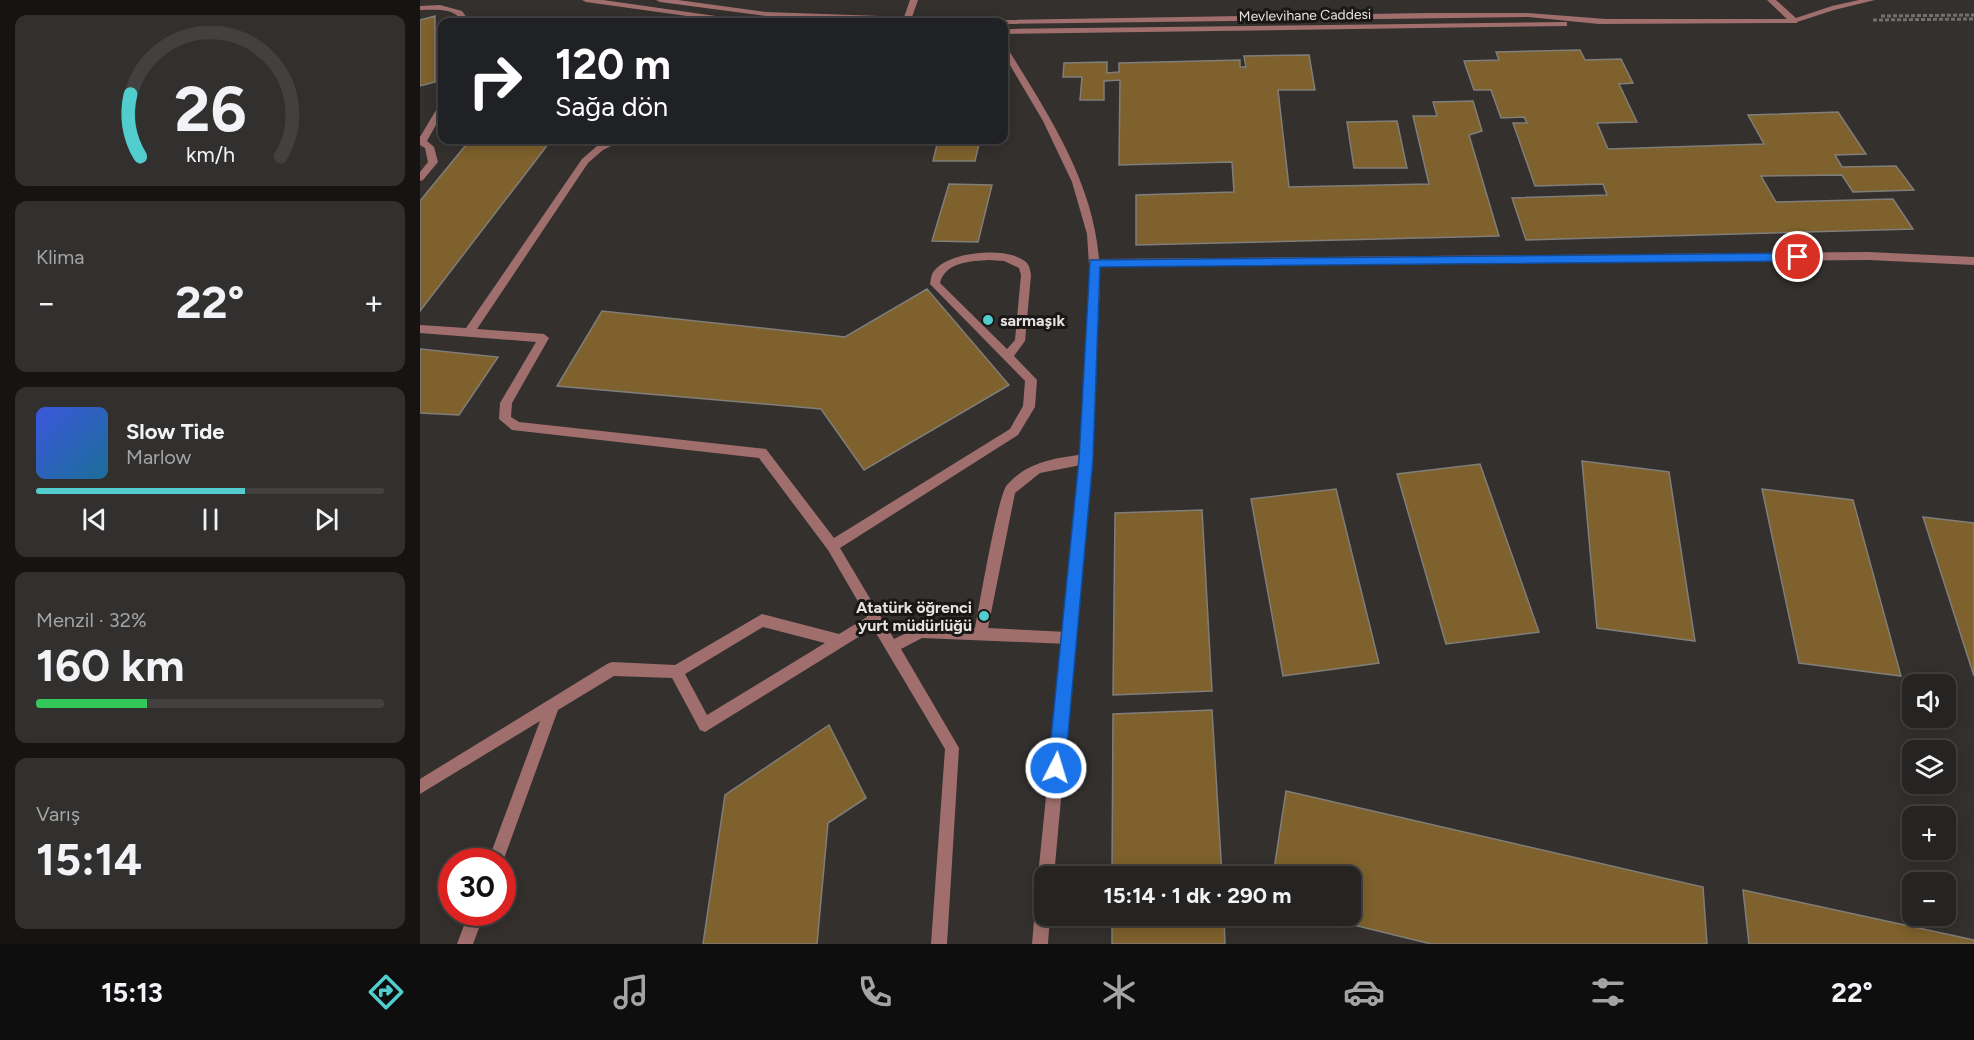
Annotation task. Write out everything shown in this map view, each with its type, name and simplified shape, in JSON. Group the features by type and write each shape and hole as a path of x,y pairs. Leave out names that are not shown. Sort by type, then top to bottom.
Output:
{"street":[{"path":"586,0 713,18"},
{"name":"Mevlevihane Caddesi","path":"660,0 766,14 847,18"},
{"path":"908,18 914,0"},
{"path":"1771,0 1794,21"},
{"name":"Mevlevihane Caddesi","path":"1008,32 1794,21 1832,8 1871,0"},
{"path":"698,16 708,6"},
{"path":"420,8 458,11 464,18"},
{"name":"Mevlevihane Caddesi","path":"1008,22 1528,15 1606,22"},
{"path":"1008,56 1048,121 1077,182 1092,234 1095,281 1086,459 1047,866"},
{"path":"420,178 433,162 429,147 421,141 438,113"},
{"path":"469,332 585,161 600,148 609,144"},
{"path":"1094,263 1868,256 1974,261"},
{"path":"832,546 1014,432 1029,407 1031,380 1007,357 935,284 936,273 948,263 957,260 1005,257 1014,259 1024,266 1026,275 1020,341 1007,357"},
{"path":"420,329 544,338 506,403 504,412 510,424 516,427 762,453 832,546 952,748 939,944"},
{"path":"980,634 1010,490 1025,474 1039,466 1086,459"},
{"path":"676,672 705,725 876,619"},
{"path":"420,787 612,669 676,672 762,620 841,641"},
{"path":"892,647 921,632 1068,638"},
{"path":"501,848 553,705"},
{"path":"465,944 472,926"},
{"path":"1040,944 1042,926"}],"path":[{"path":"1872,16 1974,17"},
{"path":"1870,20 1974,17"}],"building":[{"path":"435,16 435,82 420,86 420,20"},
{"path":"1580,50 1585,60 1621,59 1633,83 1619,84 1637,122 1597,123 1608,149 1764,144 1748,115 1838,112 1866,154 1835,155 1842,167 1896,166 1914,190 1853,192 1842,175 1761,176 1776,202 1893,199 1913,229 1526,240 1512,198 1607,195 1603,184 1535,186 1513,123 1527,123 1524,117 1501,118 1491,90 1474,90 1464,61 1499,60 1496,52"},
{"path":"1309,55 1315,90 1278,90 1289,187 1429,184 1413,116 1437,116 1433,102 1473,101 1482,131 1469,135 1499,236 1136,245 1136,195 1234,192 1232,162 1119,165 1120,80 1104,81 1104,100 1080,100 1082,77 1063,77 1064,63 1107,62 1107,73 1119,72 1119,63 1240,60 1240,67 1246,67 1244,56"},
{"path":"1397,121 1407,168 1354,168 1347,122"},
{"path":"467,144 548,144 420,311 420,201"},
{"path":"937,144 979,144 975,161 933,161"},
{"path":"949,184 992,185 978,242 932,241"},
{"path":"927,289 1009,385 864,470 821,409 557,386 602,311 845,337"},
{"path":"420,349 498,357 459,415 420,413"},
{"path":"1582,461 1669,472 1695,641 1597,628"},
{"path":"1480,464 1539,632 1446,644 1397,474"},
{"path":"1336,489 1379,663 1283,676 1251,499"},
{"path":"1762,489 1853,500 1901,676 1799,663"},
{"path":"1202,510 1212,691 1113,695 1115,513"},
{"path":"1923,517 1974,523 1974,676"},
{"path":"1212,710 1221,866 1112,866 1113,714"},
{"path":"829,725 866,798 828,823 817,944 703,944 725,795"},
{"path":"1286,791 1703,887 1707,944 1431,944 1358,926 1361,926 1361,866 1275,866"},
{"path":"1743,890 1974,940 1974,944 1749,944"},
{"path":"1112,926 1224,926 1225,944 1112,944"}],"place":[{"name":"sarmaşık","path":"988,320"},
{"name":"Atatürk öğrenci yurt müdürlüğü","path":"984,616"}],"route":[{"path":"1056,768 1086,459 1094,263 1798,257"}]}
